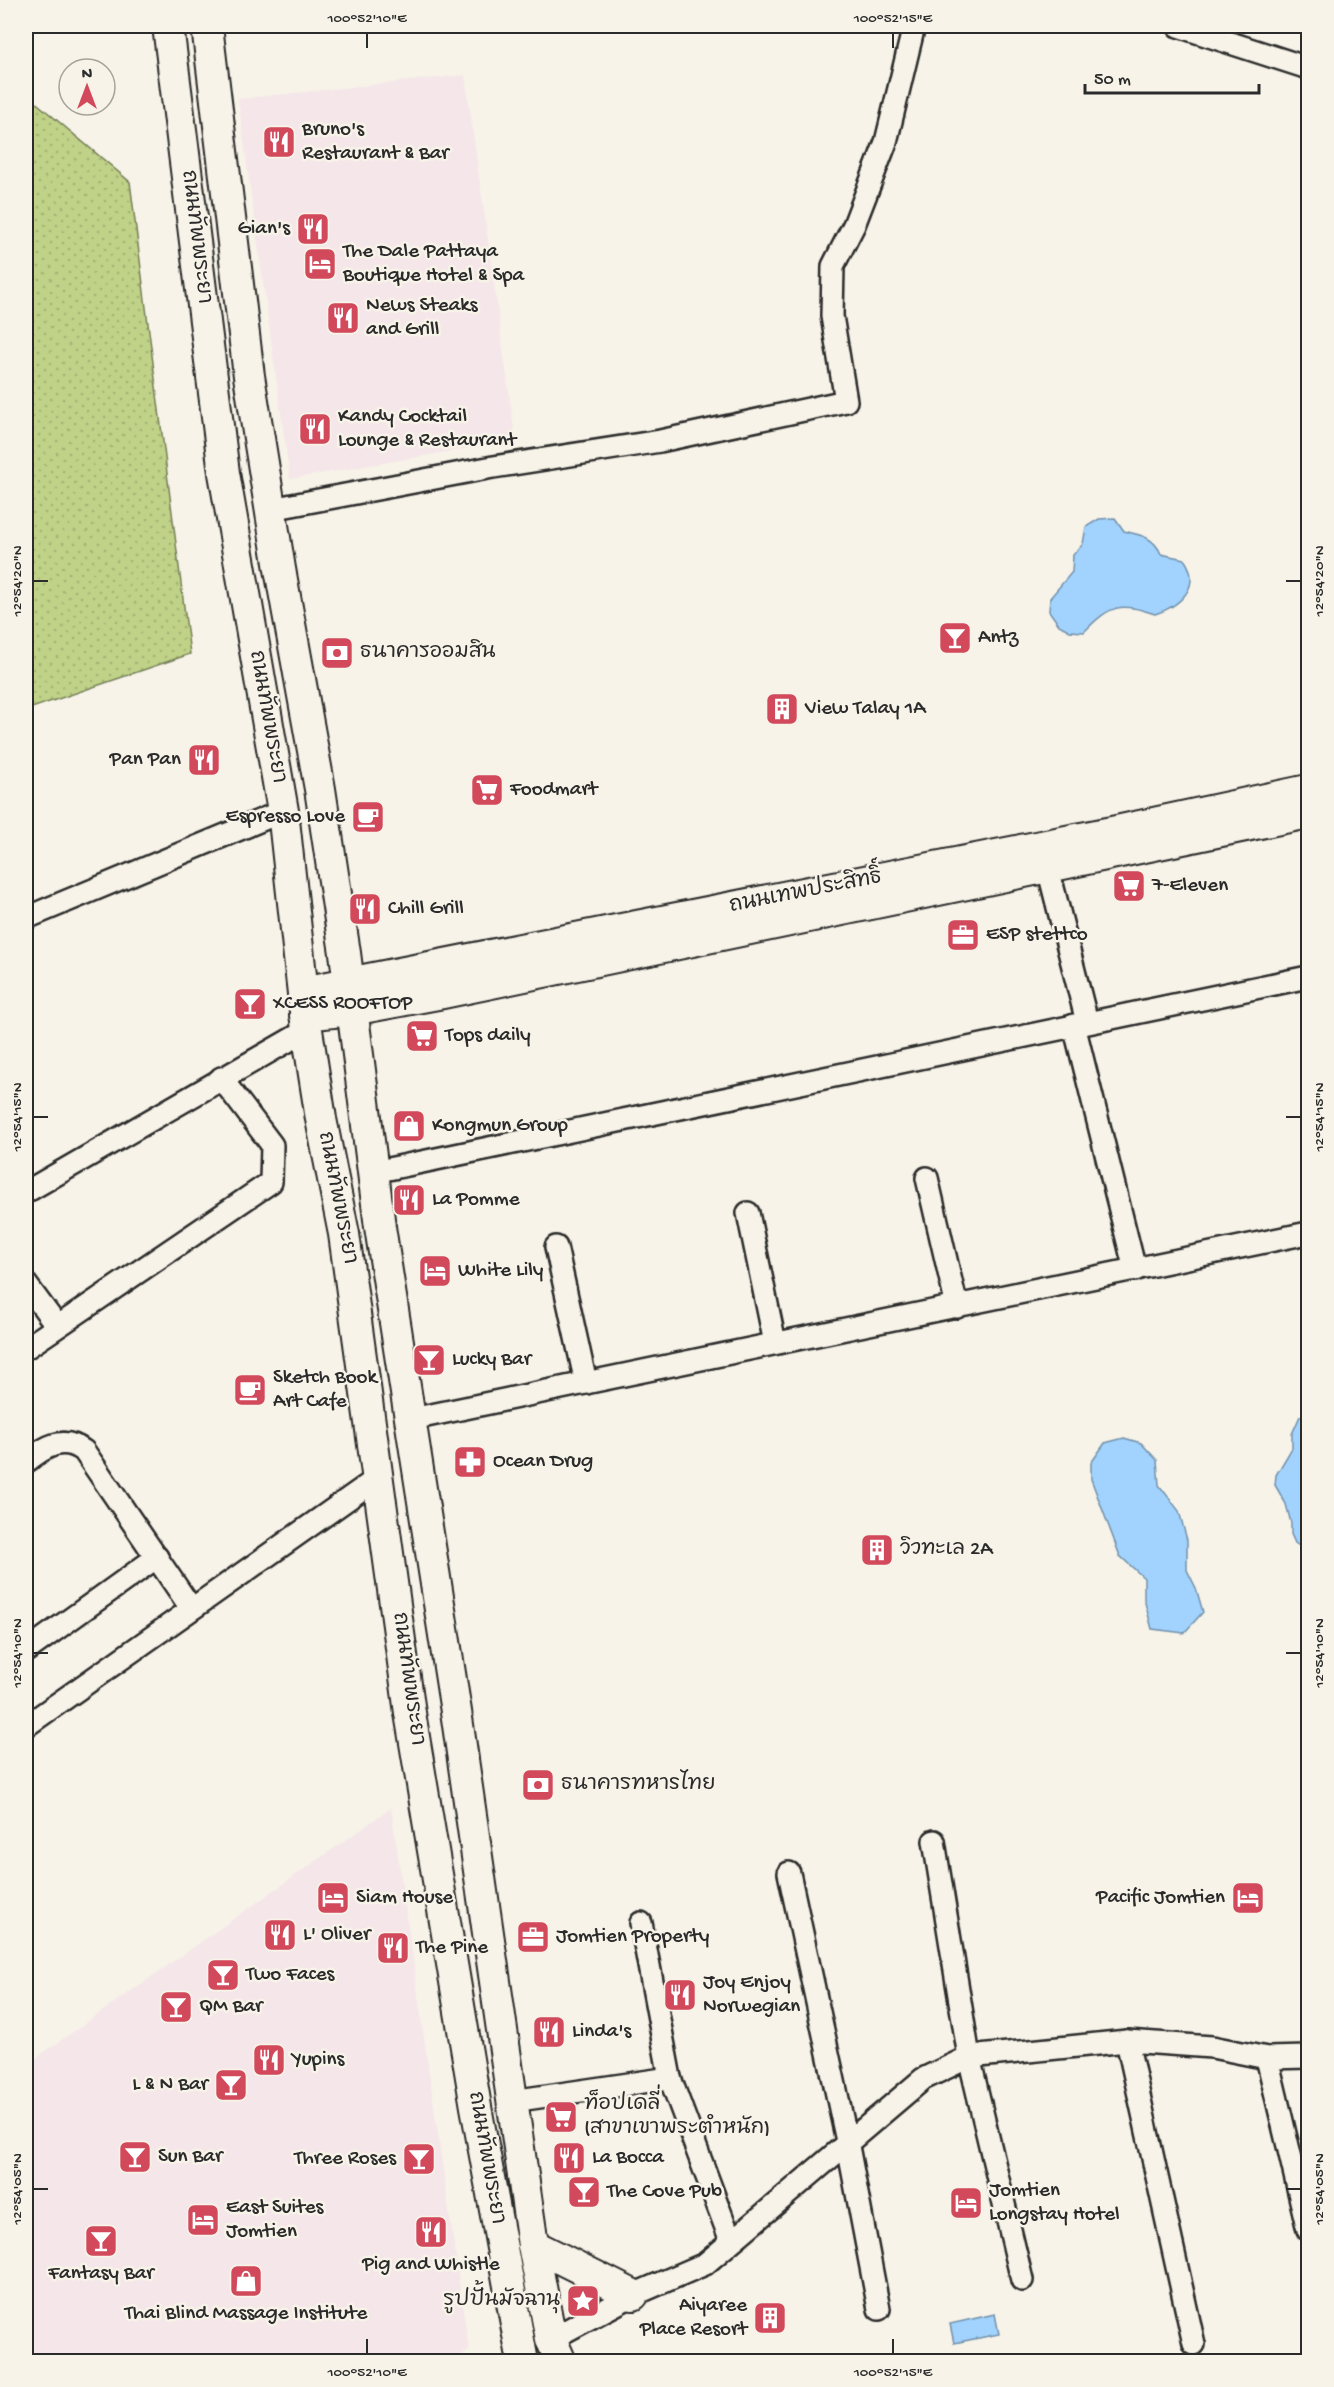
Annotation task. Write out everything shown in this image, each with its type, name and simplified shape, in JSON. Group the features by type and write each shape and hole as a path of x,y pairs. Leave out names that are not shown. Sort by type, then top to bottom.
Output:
{"main road":[{"name":"ถนนทัพพระยา","path":"168,26 224,473 283,811 305,1012 321,1119 344,1234 410,1713 439,1875 516,2358"},
{"name":"ถนนทัพพระยา","path":"207,26 249,376 320,789 380,1227 412,1419 533,2245 556,2350"},
{"name":"ถนนเทพประสิทธิ์","path":"305,1012 350,997 1308,790"},
{"name":"ถนนเทพประสิทธิ์","path":"350,997 1048,868 1308,813"},
{"path":"476,2107 512,2101"},
{"path":"533,2245 633,2295"},
{"path":"516,2358 556,2350"}],"street":[{"path":"271,509 493,467 660,441 846,401 832,316 833,266 854,225 886,142 914,26"},
{"path":"1178,26 1308,68"},
{"path":"26,918 283,811"},
{"path":"1048,868 1135,1270"},
{"path":"374,1172 1308,977"},
{"path":"26,1192 221,1078 305,1012"},
{"path":"26,1348 271,1182 272,1145 221,1078"},
{"path":"927,1178 957,1307"},
{"path":"748,1213 775,1343"},
{"path":"412,1419 1308,1233"},
{"path":"556,1246 586,1383"},
{"path":"26,1284 57,1326"},
{"path":"26,1462 55,1444 74,1444 84,1451 191,1608"},
{"path":"26,1726 379,1477"},
{"path":"26,1651 157,1557"},
{"path":"934,1841 969,2056 1022,2280"},
{"path":"789,1873 847,2141 879,2309"},
{"path":"641,1923 670,2078 731,2241"},
{"path":"1127,2041 1194,2344"},
{"path":"556,2350 633,2295 705,2264 847,2141 923,2079 969,2056 1127,2041 1212,2047 1267,2058 1308,2057"},
{"path":"1267,2058 1308,2230"},
{"path":"512,2101 670,2078"}],"shaded area":[{"path":"465,75 515,436 505,442 290,479 238,99"},
{"path":"391,1808 469,2350 453,2362 26,2361 26,2065"}],"green space":[{"path":"26,94 130,182 190,654 26,710"}],"water":[{"path":"1115,518 1124,531 1151,540 1161,554 1184,559 1191,578 1190,586 1186,594 1173,606 1155,614 1133,608 1116,608 1101,616 1084,632 1070,631 1059,625 1049,611 1050,598 1072,572 1073,555 1083,544 1086,527 1099,519"},
{"path":"1308,1413 1308,1552 1295,1543 1291,1534 1291,1523 1286,1504 1275,1485 1276,1475 1292,1448 1292,1434 1300,1416"},
{"path":"1124,1438 1141,1443 1157,1460 1159,1485 1179,1511 1187,1540 1187,1570 1196,1588 1203,1612 1184,1633 1152,1629 1144,1599 1144,1578 1120,1556 1091,1479 1091,1463 1105,1443"},
{"path":"995,2314 999,2334 954,2343 950,2324"}],"place":[{"name":"Bruno's Restaurant & Bar","path":"279,142"},
{"name":"Gian's","path":"313,229"},
{"name":"The Dale Pattaya Boutique Hotel & Spa","path":"320,264"},
{"name":"News Steaks and Grill","path":"343,318"},
{"name":"Kandy Cocktail Lounge & Restaurant","path":"315,429"},
{"name":"Antz","path":"955,638"},
{"name":"ธนาคารออมสิน","path":"337,653"},
{"name":"View Talay 1A","path":"782,709"},
{"name":"Pan Pan","path":"204,760"},
{"name":"Foodmart","path":"487,790"},
{"name":"Espresso Love","path":"368,817"},
{"name":"7-Eleven","path":"1129,886"},
{"name":"Chill Grill","path":"365,909"},
{"name":"ESP stettco","path":"963,935"},
{"name":"XCESS ROOFTOP","path":"250,1004"},
{"name":"Tops daily","path":"422,1036"},
{"name":"Kongmun Group","path":"409,1126"},
{"name":"La Pomme","path":"409,1200"},
{"name":"White Lily","path":"435,1271"},
{"name":"Lucky Bar","path":"429,1360"},
{"name":"Sketch Book Art Cafe","path":"250,1390"},
{"name":"Ocean Drug","path":"470,1462"},
{"name":"วิวทะเล 2A","path":"877,1550"},
{"name":"ธนาคารทหารไทย","path":"538,1785"},
{"name":"Siam House","path":"333,1898"},
{"name":"Pacific Jomtien","path":"1248,1898"},
{"name":"L' Oliver","path":"280,1935"},
{"name":"Jomtien Property","path":"533,1937"},
{"name":"The Pine","path":"393,1948"},
{"name":"Two Faces","path":"223,1975"},
{"name":"Joy Enjoy Norwegian","path":"680,1995"},
{"name":"QM Bar","path":"176,2007"},
{"name":"Linda's","path":"549,2032"},
{"name":"Yupins","path":"269,2060"},
{"name":"L & N Bar","path":"231,2085"},
{"name":"ท็อปเดลี่ (สาขาเขาพระตำหนัก)","path":"561,2117"},
{"name":"Sun Bar","path":"135,2157"},
{"name":"La Bocca","path":"569,2158"},
{"name":"Three Roses","path":"419,2159"},
{"name":"The Cove Pub","path":"584,2192"},
{"name":"Jomtien Longstay Hotel","path":"966,2203"},
{"name":"East Suites Jomtien","path":"203,2220"},
{"name":"Pig and Whistle","path":"431,2232"},
{"name":"Fantasy Bar","path":"101,2241"},
{"name":"Thai Blind Massage Institute","path":"246,2281"},
{"name":"รูปปั้นมัจฉานุ","path":"583,2301"},
{"name":"Aiyaree Place Resort","path":"770,2318"}]}
